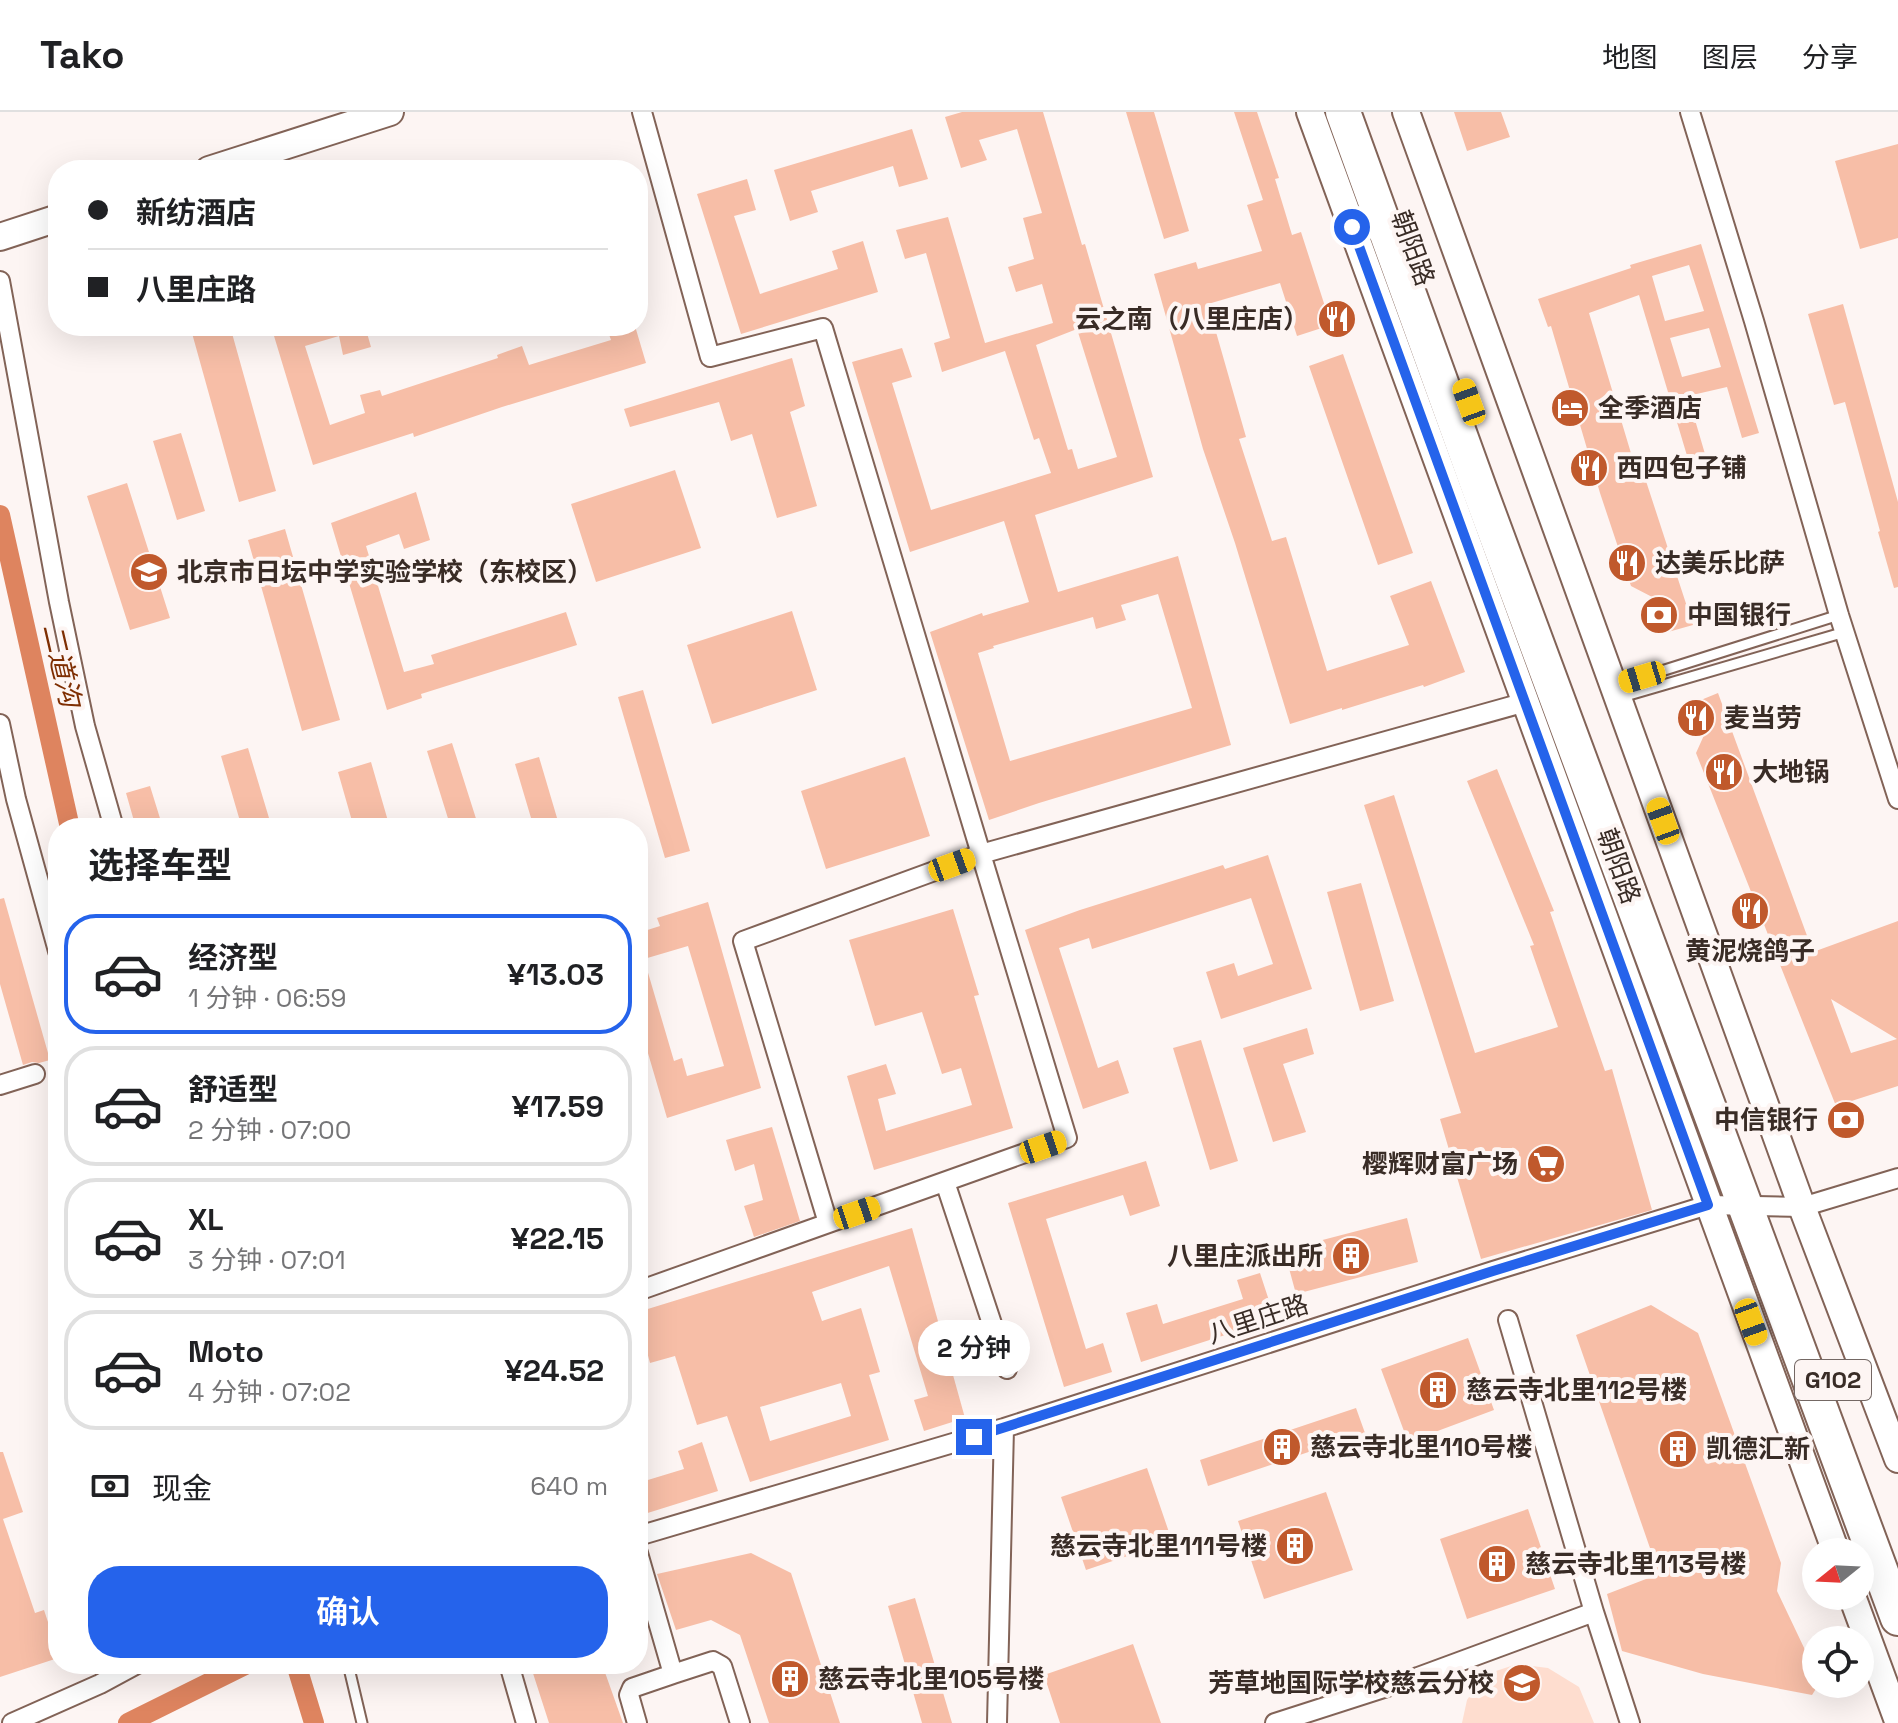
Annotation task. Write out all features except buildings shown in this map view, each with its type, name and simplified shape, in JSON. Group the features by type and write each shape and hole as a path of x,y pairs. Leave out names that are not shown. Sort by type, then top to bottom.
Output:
{"highway":[{"name":"朝阳路","path":"1343,112 1486,506 1757,1206 1898,1553"},
{"name":"朝阳路","path":"1365,112 1757,1206 1898,1618"}],"street":[{"path":"240,160 390,112"},
{"path":"642,112 710,357 823,328 1067,1138 648,1287"},
{"name":"朝阳路","path":"1310,112 1831,1538"},
{"name":"朝阳路","path":"1406,112 1802,1207 1898,1459"},
{"path":"1690,112 1842,624 1898,799"},
{"path":"0,237 48,221"},
{"path":"0,281 59,602 85,726 111,818"},
{"path":"828,1223 743,941 981,854 1526,702"},
{"path":"0,724 16,799 48,915"},
{"path":"0,1085 35,1074"},
{"name":"八里庄路","path":"648,1533 1004,1428 1708,1205 1802,1207 1898,1178"},
{"path":"945,1182 1007,1369"},
{"path":"1508,1320 1630,1723"},
{"path":"997,1723 1004,1428"},
{"path":"648,1588 673,1674"},
{"path":"1857,1610 1898,1721"},
{"path":"1275,1723 1418,1677 1594,1612"},
{"path":"637,1723 629,1695 632,1688 713,1661 722,1666 740,1723"},
{"path":"12,1723 118,1674"},
{"path":"512,1674 526,1723"}],"lane":[{"path":"1616,692 1842,624"},
{"path":"1616,692 1842,624"},
{"path":"350,1674 362,1723"}],"shaded area":[{"path":"1517,1664 1548,1668 1579,1687 1594,1723 1462,1723 1467,1700 1484,1675"}],"waterway":[{"name":"二道沟","path":"0,515 68,818"},
{"path":"128,1723 227,1674"},
{"name":"二道沟","path":"299,1674 314,1723"}],"place":[{"name":"云之南（八里庄店）","path":"1337,319"},
{"name":"全季酒店","path":"1570,408"},
{"name":"西四包子铺","path":"1589,468"},
{"name":"达美乐比萨","path":"1627,563"},
{"name":"北京市日坛中学实验学校（东校区）","path":"149,572"},
{"name":"中国银行","path":"1659,615"},
{"name":"麦当劳","path":"1696,718"},
{"name":"大地锅","path":"1724,772"},
{"name":"黄泥烧鸽子","path":"1750,911"},
{"name":"中信银行","path":"1846,1120"},
{"name":"樱辉财富广场","path":"1546,1164"},
{"name":"八里庄派出所","path":"1351,1256"},
{"name":"慈云寺北里112号楼","path":"1438,1390"},
{"name":"慈云寺北里110号楼","path":"1282,1447"},
{"name":"凯德汇新","path":"1678,1449"},
{"name":"慈云寺北里111号楼","path":"1295,1546"},
{"name":"慈云寺北里113号楼","path":"1497,1564"},
{"name":"慈云寺北里105号楼","path":"790,1679"},
{"name":"芳草地国际学校慈云分校","path":"1522,1683"}],"route":[{"path":"974,1437 1708,1205 1352,227"}]}
